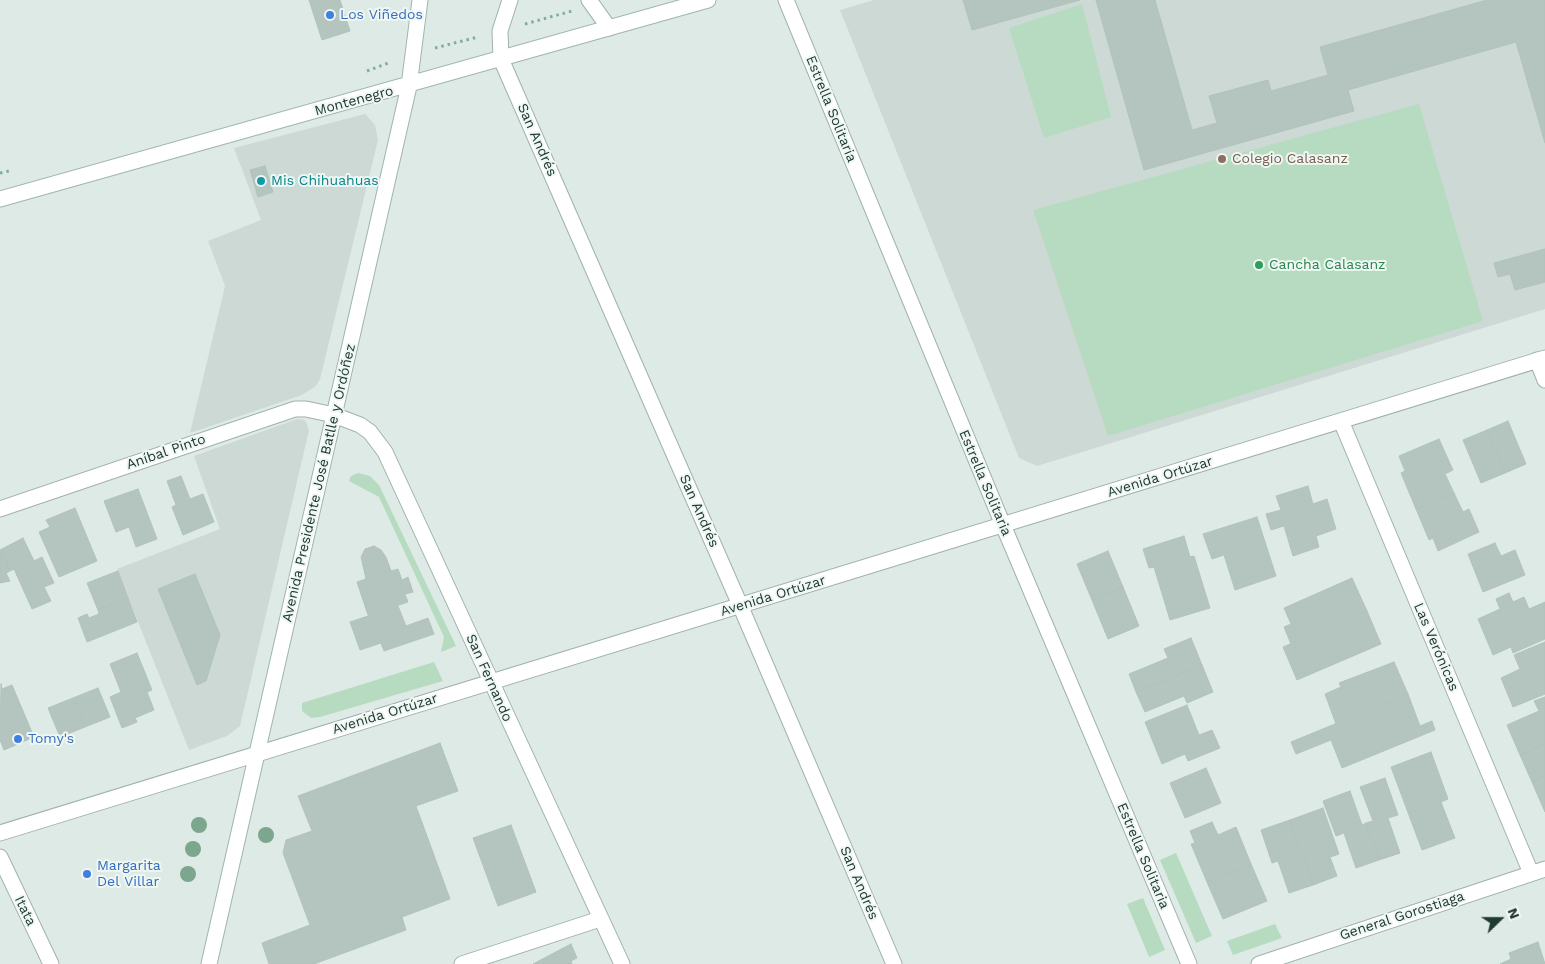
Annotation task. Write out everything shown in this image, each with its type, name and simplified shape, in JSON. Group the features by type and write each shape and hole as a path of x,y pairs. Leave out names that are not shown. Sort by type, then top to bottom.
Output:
{"street":[{"name":"Avenida Presidente José Batlle y Ordóñez","path":"209,964 409,86 420,0"},
{"path":"501,59 500,31 510,0"},
{"name":"Montenegro","path":"0,199 409,86 708,0"},
{"name":"Estrella Solitaria","path":"786,0 1002,525 1189,964"},
{"path":"590,3 609,28"},
{"name":"San Andrés","path":"501,59 894,964"},
{"path":"1541,359 1545,380"},
{"name":"Avenida Ortúzar","path":"0,833 1541,359"},
{"name":"Aníbal Pinto","path":"0,509 295,409 334,415"},
{"name":"San Fernando","path":"334,415 360,425 370,432 385,452 622,964"},
{"name":"Las Verónicas","path":"1341,421 1538,871"},
{"name":"Itata","path":"0,857 51,964"},
{"name":"General Gorostiaga","path":"1259,964 1538,871"},
{"path":"462,964 600,918"}],"path":[{"path":"363,72 412,54 500,31 590,3"},
{"path":"0,173 18,169"}],"shaded area":[{"name":"Colegio Calasanz","path":"874,0 1545,0 1545,309 1037,466 1019,458 840,10"},
{"path":"365,114 375,125 378,140 320,379 316,386 302,395 190,433 225,286 208,241 261,220 234,148"},
{"path":"297,419 305,420 309,430 240,726 227,736 189,750 117,569 220,529 194,456"}],"green space":[{"path":"1082,4 1111,117 1044,138 1009,28"},
{"name":"Cancha Calasanz","path":"1419,104 1483,321 1108,436 1033,210"},
{"path":"358,473 370,476 379,485 456,646 441,652 444,637 379,497 349,481 351,476"},
{"path":"434,662 443,681 320,717 311,718 302,711 302,703"},
{"path":"1176,853 1212,936 1196,943 1160,860"},
{"path":"1143,898 1165,950 1149,957 1127,904"},
{"path":"1275,924 1282,938 1233,955 1227,941"}],"building":[{"name":"Los Viñedos","path":"309,0 340,0 350,31 322,40"},
{"path":"963,0 1080,0 972,30"},
{"path":"1096,0 1155,0 1192,130 1217,123 1209,96 1268,80 1271,91 1328,75 1320,47 1487,0 1545,0 1545,143 1516,42 1348,90 1354,111 1144,170"},
{"name":"Mis Chihuahuas","path":"265,166 273,192 258,197 250,170"},
{"path":"1545,249 1545,282 1515,290 1510,274 1498,277 1494,263"},
{"path":"1508,421 1526,464 1505,473 1487,430"},
{"path":"1487,430 1505,473 1481,483 1463,440"},
{"path":"1439,439 1453,470 1445,474 1454,493 1416,509 1401,473 1405,471 1399,456"},
{"path":"181,476 190,499 203,494 214,522 183,535 172,507 176,505 167,481"},
{"path":"1308,486 1313,504 1327,499 1336,529 1316,536 1319,547 1293,556 1284,526 1271,530 1266,514 1281,510 1276,496"},
{"path":"138,489 157,539 136,547 129,527 116,532 104,501"},
{"path":"1454,493 1463,512 1469,509 1479,532 1438,551 1433,538 1429,540 1416,509"},
{"path":"75,508 97,561 59,577 39,532 50,527 46,520"},
{"path":"1257,517 1276,576 1235,590 1224,555 1212,559 1203,534"},
{"path":"1184,536 1190,557 1194,556 1210,608 1170,620 1154,567 1149,568 1143,549"},
{"path":"23,538 34,561 42,557 54,583 44,587 51,601 32,609 14,569 10,571 0,550"},
{"path":"1495,543 1501,556 1515,550 1525,575 1483,592 1468,554"},
{"path":"374,546 381,550 386,557 391,571 398,569 402,580 408,577 413,592 405,594 408,602 368,615 357,582 366,579 361,557 365,549"},
{"path":"0,550 10,571 6,573 10,581 0,583"},
{"path":"1108,551 1123,587 1092,600 1077,564"},
{"path":"118,571 128,598 98,610 87,583"},
{"path":"195,574 220,635 206,681 197,685 158,589"},
{"path":"1352,578 1367,611 1291,644 1284,627 1291,624 1284,608"},
{"path":"1123,587 1139,626 1108,639 1092,600"},
{"path":"1509,593 1513,602 1524,597 1529,609 1545,602 1545,639 1513,653 1511,647 1493,655 1478,619 1500,609 1496,599"},
{"path":"128,598 137,622 87,642 78,618 87,614 89,618 99,614 98,610"},
{"path":"398,606 406,626 428,618 434,634 384,651 381,643 360,650 350,622"},
{"path":"1367,611 1381,644 1297,680 1283,647"},
{"path":"1191,638 1202,665 1136,692 1129,674 1168,658 1164,649"},
{"path":"1545,642 1545,694 1513,707 1501,678 1520,669 1514,655"},
{"path":"137,653 152,690 147,692 154,710 135,718 137,722 122,728 110,697 121,692 110,664"},
{"path":"1394,662 1408,694 1336,724 1325,694 1341,687 1339,683"},
{"path":"1202,665 1213,692 1187,703 1184,696 1145,712 1136,692"},
{"path":"1,684 2,689 12,685 34,737 4,750 0,740"},
{"path":"98,688 110,717 85,727 73,698"},
{"path":"1408,694 1420,726 1432,721 1435,730 1342,768 1331,740 1296,754 1291,742"},
{"path":"1545,697 1545,744 1520,755 1507,725 1539,711 1534,701"},
{"path":"73,698 85,727 60,737 48,708"},
{"path":"1187,705 1199,735 1212,730 1220,748 1188,761 1185,754 1162,764 1145,722"},
{"path":"440,743 458,791 416,806 450,899 402,917 406,930 314,964 269,964 262,943 310,925 283,853 286,840 312,831 298,796"},
{"path":"1545,744 1545,776 1532,782 1520,755"},
{"path":"1431,752 1448,799 1441,802 1455,838 1422,850 1391,767"},
{"path":"1206,768 1221,803 1185,818 1170,783"},
{"path":"1545,776 1545,812 1532,782"},
{"path":"1385,778 1398,815 1388,818 1400,853 1379,860 1366,823 1373,821 1360,787"},
{"path":"1350,791 1362,825 1366,823 1379,860 1356,868 1344,833 1336,836 1323,801"},
{"path":"1323,808 1339,854 1330,857 1337,876 1313,885 1290,820"},
{"path":"1290,820 1313,885 1289,893 1278,861 1272,863 1261,830"},
{"path":"1212,822 1218,835 1236,827 1251,864 1207,882 1191,844 1195,843 1190,831"},
{"path":"511,825 536,892 498,906 473,838"},
{"path":"1251,864 1267,901 1223,919 1207,882"},
{"path":"1538,942 1545,964 1500,964 1511,959 1509,953"},
{"path":"571,944 577,958 571,961 572,964 533,964"}],"place":[{"name":"Los Viñedos","path":"330,15"},
{"name":"Colegio Calasanz","path":"1222,159"},
{"name":"Mis Chihuahuas","path":"261,181"},
{"name":"Cancha Calasanz","path":"1259,265"},
{"name":"Tomy's","path":"18,739"},
{"name":"Margarita Del Villar","path":"87,874"}]}
